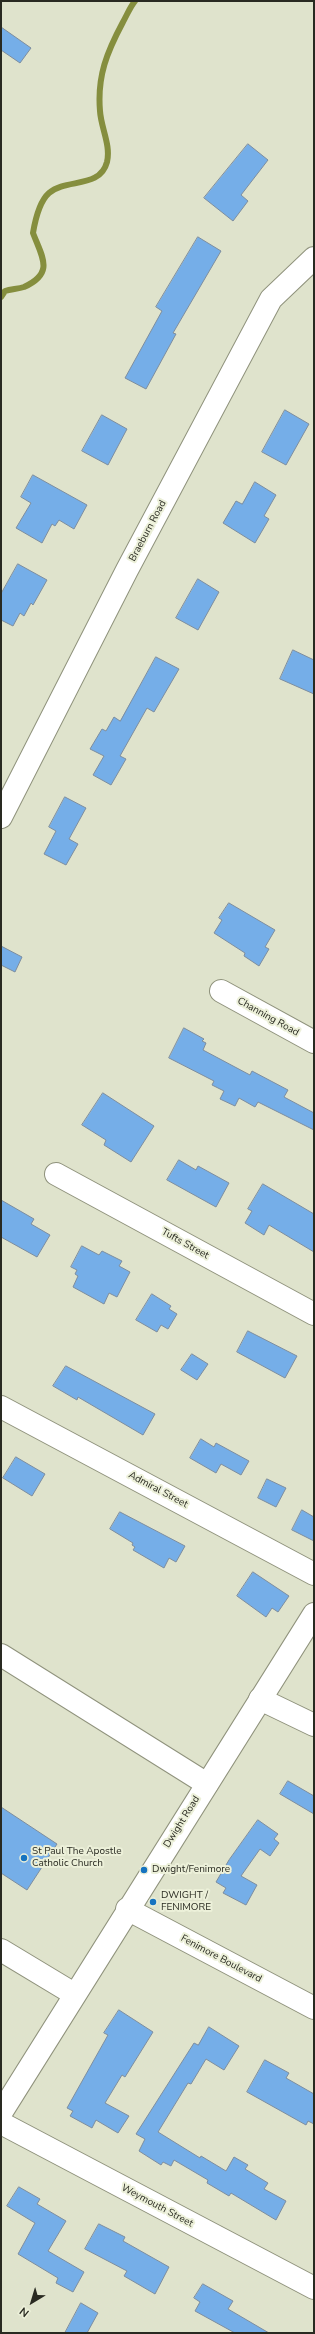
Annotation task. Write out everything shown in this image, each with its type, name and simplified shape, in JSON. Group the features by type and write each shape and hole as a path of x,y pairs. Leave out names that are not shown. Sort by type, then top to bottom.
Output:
{"street":[{"name":"Braeburn Road","path":"1,817 9,781 127,570 271,299 311,267"},
{"name":"Channing Road","path":"221,991 314,1042"},
{"name":"Tufts Street","path":"56,1174 314,1314"},
{"name":"Admiral Street","path":"1,1407 314,1574"},
{"name":"Dwight Road","path":"1,2113 127,1909 314,1614"},
{"path":"1,1655 207,1784"},
{"path":"260,1699 314,1725"},
{"name":"Fenimore Boulevard","path":"127,1909 314,2008"},
{"path":"1,1950 74,1994"},
{"name":"Weymouth Street","path":"1,2123 314,2288"}],"building":[{"path":"1,27 31,48 20,63 1,50"},
{"path":"248,144 268,160 241,195 248,201 233,221 204,198"},
{"path":"198,237 221,251 173,333 176,334 146,389 125,378 162,311 156,307"},
{"path":"285,410 309,424 286,465 262,452"},
{"path":"102,415 127,429 108,465 82,451"},
{"path":"33,475 87,505 74,529 59,520 55,526 52,524 42,543 16,528 31,503 21,497"},
{"path":"255,482 276,495 264,516 269,519 255,543 223,523 236,501 242,504"},
{"path":"18,564 47,580 33,605 31,603 24,616 20,613 13,626 1,620 1,594"},
{"path":"198,579 219,592 198,630 176,618"},
{"path":"293,650 314,660 314,694 280,679"},
{"path":"156,657 179,669 154,712 147,708 120,756 126,759 111,785 93,775 104,756 90,749 102,729 106,731 114,717 120,721"},
{"path":"65,797 86,808 69,839 78,844 66,865 44,854 56,831 49,827"},
{"path":"229,903 275,930 265,947 269,949 259,966 244,956 245,953 214,933 222,920 219,918"},
{"path":"1,946 22,957 15,972 1,965"},
{"path":"184,1028 204,1039 202,1041 206,1043 203,1050 250,1075 252,1071 288,1090 284,1097 314,1113 314,1130 258,1102 255,1107 239,1098 235,1106 220,1099 224,1091 212,1085 214,1081 169,1058"},
{"path":"103,1093 154,1126 131,1162 104,1145 106,1140 82,1125"},
{"path":"179,1160 196,1170 198,1166 229,1183 216,1207 167,1180"},
{"path":"263,1184 314,1214 314,1252 269,1225 264,1235 245,1223 252,1211 248,1209"},
{"path":"1,1200 34,1219 31,1224 50,1235 37,1257 1,1237"},
{"path":"82,1246 99,1255 102,1251 122,1261 119,1266 130,1272 117,1297 109,1293 104,1304 73,1287 78,1276 75,1274 77,1270 71,1267"},
{"path":"152,1294 171,1306 169,1309 177,1314 168,1329 161,1325 157,1332 136,1320"},
{"path":"248,1331 297,1356 285,1378 237,1352"},
{"path":"192,1354 208,1364 197,1380 181,1370"},
{"path":"66,1366 155,1414 143,1435 78,1397 77,1400 53,1386"},
{"path":"201,1439 214,1447 216,1443 249,1461 241,1475 221,1464 216,1473 190,1458"},
{"path":"16,1457 45,1474 32,1496 3,1478"},
{"path":"267,1479 286,1488 276,1507 258,1498"},
{"path":"302,1510 314,1517 314,1541 292,1530"},
{"path":"120,1512 185,1546 176,1562 169,1558 164,1568 133,1550 135,1547 132,1545 133,1543 110,1529"},
{"path":"253,1572 289,1596 278,1612 272,1608 266,1617 237,1596"},
{"path":"288,1781 314,1796 314,1814 280,1794"},
{"name":"St Paul The Apostle Catholic Church","path":"1,1807 57,1844 27,1890 1,1873"},
{"path":"258,1820 278,1834 274,1839 279,1843 270,1856 260,1849 241,1876 257,1885 246,1905 223,1893 226,1888 216,1882 229,1860"},
{"path":"119,2010 153,2032 125,2077 122,2075 105,2103 129,2116 118,2133 96,2120 92,2128 70,2116 73,2111 67,2108 108,2035 104,2033"},
{"path":"209,2027 239,2046 224,2070 206,2059 191,2084 188,2083 158,2132 200,2158 201,2156 226,2171 234,2157 248,2165 245,2169 268,2183 264,2189 286,2201 276,2220 231,2193 229,2196 207,2183 208,2180 174,2160 171,2166 163,2162 161,2165 139,2151 145,2139 136,2134 194,2043 198,2045"},
{"path":"265,2060 289,2073 286,2078 314,2094 314,2124 308,2121 306,2125 247,2092"},
{"path":"19,2187 40,2199 37,2204 66,2221 48,2251 84,2272 73,2292 56,2283 58,2278 18,2254 35,2223 7,2206"},
{"path":"99,2224 125,2237 123,2241 169,2267 155,2294 124,2276 127,2271 85,2249"},
{"path":"203,2284 233,2301 228,2309 269,2333 235,2333 195,2311 200,2302 194,2298"},
{"path":"81,2303 98,2313 87,2333 65,2333"}],"waterway":[{"path":"1,297 5,291 24,287 34,282 43,270 44,264 33,233 38,212 49,193 56,188 90,180 103,170 107,162 108,149 102,124 99,98 102,75 112,44 135,1"}],"place":[{"name":"St Paul The Apostle Catholic Church","path":"24,1858"},
{"name":"Dwight/Fenimore","path":"144,1870"},
{"name":"DWIGHT / FENIMORE","path":"153,1902"}]}
